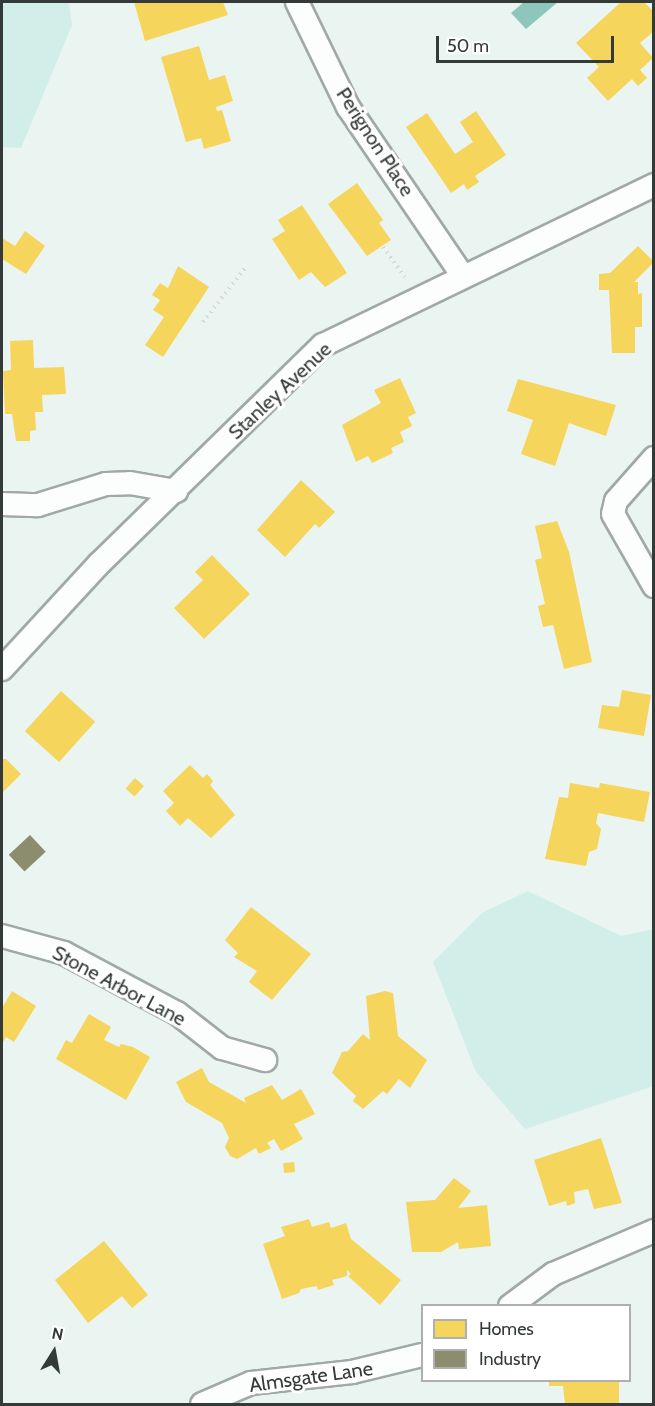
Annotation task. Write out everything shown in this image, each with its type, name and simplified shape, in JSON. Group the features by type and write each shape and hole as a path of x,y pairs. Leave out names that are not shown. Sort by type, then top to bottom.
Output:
{"street":[{"name":"Perignon Place","path":"297,2 348,107 463,276"},
{"name":"Stanley Avenue","path":"2,669 99,564 323,345 654,185"},
{"path":"654,458 616,501 613,514 654,586"},
{"path":"2,504 38,505 106,484 130,483 176,491"},
{"name":"Stone Arbor Lane","path":"2,936 64,953 177,1012 222,1048 265,1060"},
{"path":"511,1304 553,1274 654,1232"},
{"name":"Almsgate Lane","path":"202,1404 251,1383 352,1372 421,1355"}],"path":[{"path":"383,247 405,277"},
{"path":"203,322 246,267"}],"shaded area":[{"path":"2,2 69,2 72,25 21,148 2,147"},
{"path":"524,2 558,2 526,29 511,13"},
{"path":"528,891 621,936 653,929 654,1086 525,1129 476,1072 433,962 482,913"}],"building: Homes":[{"path":"134,2 223,2 228,15 145,41"},
{"path":"621,2 644,2 654,12 654,31 640,43 653,58 640,70 647,78 638,86 632,79 608,101 587,78 599,67 576,43"},
{"path":"199,46 209,80 225,75 233,101 216,107 217,111 222,110 231,141 204,149 201,138 186,142 161,57"},
{"path":"476,111 506,155 475,176 479,182 467,190 464,184 451,193 406,127 427,113 455,154 473,142 460,122"},
{"path":"357,183 383,220 379,223 391,240 367,256 328,204"},
{"path":"302,205 347,273 325,287 311,272 299,280 272,239 285,231 278,220"},
{"path":"25,231 45,246 26,274 2,259 2,238 15,246"},
{"path":"638,246 654,262 634,282 638,282 638,294 642,293 642,327 635,327 635,353 612,353 609,290 599,290 599,274 610,273"},
{"path":"178,266 209,287 163,357 145,345 164,317 153,310 160,300 152,295 160,283 168,288"},
{"path":"33,340 34,368 64,367 66,394 42,395 43,412 35,412 36,430 30,431 30,441 16,441 12,414 5,414 3,371 11,370 10,341"},
{"path":"400,378 416,413 408,417 412,426 400,432 404,442 391,448 393,453 372,463 368,456 356,462 342,425 381,403 374,390"},
{"path":"518,379 616,405 606,436 569,423 555,466 521,454 533,420 507,411"},
{"path":"301,480 335,512 319,528 315,524 285,557 257,530"},
{"path":"557,521 569,552 592,662 564,669 553,625 543,627 538,606 545,604 535,560 542,558 535,526"},
{"path":"212,555 250,594 204,639 174,608 203,580 195,572"},
{"path":"622,690 651,695 644,736 598,728 602,705 619,707"},
{"path":"61,691 95,722 59,762 25,731"},
{"path":"2,759 6,759 21,774 2,793"},
{"path":"190,765 203,778 207,774 213,781 210,785 235,815 211,838 188,818 180,826 166,811 174,803 163,791"},
{"path":"135,778 144,786 135,796 126,788"},
{"path":"570,783 599,788 600,783 650,792 644,822 598,813 596,823 601,829 597,849 589,852 586,866 545,859 559,797 568,798"},
{"path":"251,907 311,954 272,1000 249,982 257,971 234,957 238,953 225,940"},
{"path":"12,991 36,1006 14,1042 6,1037 2,1044 2,1008"},
{"path":"385,991 393,993 398,1036 427,1060 410,1088 399,1079 387,1094 383,1091 363,1109 353,1101 356,1096 332,1073 342,1052 348,1051 363,1034 370,1040 366,996"},
{"path":"89,1014 111,1027 104,1040 119,1047 121,1044 133,1047 150,1057 126,1100 56,1059 66,1040 72,1043"},
{"path":"202,1068 209,1082 246,1103 244,1098 272,1085 282,1100 301,1089 315,1114 294,1124 303,1139 281,1151 274,1139 267,1143 271,1148 259,1154 256,1148 237,1159 230,1156 225,1147 229,1138 222,1123 186,1102 176,1082"},
{"path":"601,1138 622,1203 594,1209 588,1189 574,1192 575,1203 567,1206 566,1201 549,1206 534,1160"},
{"path":"294,1162 295,1172 284,1173 283,1163"},
{"path":"454,1178 471,1191 458,1208 487,1205 491,1246 459,1249 458,1242 441,1252 412,1252 406,1202 435,1200"},
{"path":"309,1219 312,1227 329,1222 331,1228 346,1223 351,1239 401,1280 380,1305 348,1276 351,1274 347,1270 347,1276 332,1280 334,1285 318,1290 317,1286 301,1289 299,1293 282,1299 263,1244 285,1236 281,1227"},
{"path":"104,1241 148,1295 132,1308 122,1296 88,1323 55,1280"},
{"path":"549,1382 619,1382 619,1404 565,1404 563,1386 549,1386"}],"building: Industry":[{"path":"30,835 46,852 24,872 9,855"}]}
